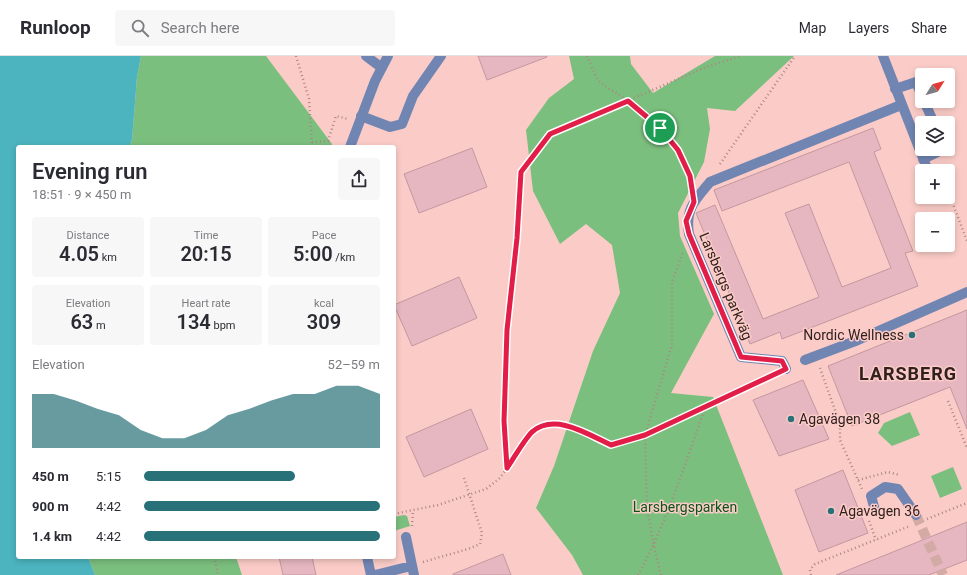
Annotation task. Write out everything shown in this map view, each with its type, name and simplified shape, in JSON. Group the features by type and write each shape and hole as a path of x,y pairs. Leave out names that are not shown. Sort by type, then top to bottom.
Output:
{"street":[{"path":"366,56 382,68"},
{"path":"351,145 360,116 388,56"},
{"path":"360,116 390,127 402,124 413,96 441,56"},
{"path":"883,56 925,164"},
{"path":"895,89 915,82"},
{"name":"Larsbergs parkväg","path":"786,369 782,361 741,357 689,234 686,221 694,202 710,182 901,105"},
{"path":"923,159 929,156"},
{"path":"805,360 858,340 967,292"},
{"path":"875,510 870,496 885,487 898,490 916,521"},
{"path":"376,575 413,570 406,537"},
{"path":"367,559 371,575"}],"path":[{"path":"296,56 309,99 312,142 328,141 338,115"},
{"path":"587,56 600,81 628,101 660,128 678,150 690,176 694,202"},
{"path":"507,468 504,421 507,330 517,238 521,172 550,134 706,68 742,56"},
{"path":"710,182 726,154 794,60 795,56"},
{"path":"953,204 967,241"},
{"path":"661,575 647,508 645,435 672,345 672,282 689,234"},
{"path":"816,356 840,424 840,440 861,487 862,495"},
{"path":"396,514 438,506 486,489 500,478 533,431 551,423 573,428 611,445 645,435 786,369"},
{"path":"948,401 967,448"},
{"path":"638,575 654,546 706,406"},
{"path":"413,570 468,550 480,544 482,533 464,478"},
{"path":"811,575 810,570 815,564 876,540 916,521 967,503"},
{"path":"868,517 876,540"},
{"path":"214,559 218,575"}],"green space":[{"path":"141,56 266,56 332,145 130,145 132,140 137,77"},
{"name":"Larsbergsparken","path":"569,56 630,56 631,64 653,93 715,56 794,56 735,111 707,108 710,129 704,162 678,213 680,236 714,314 671,393 713,397 783,575 583,575 572,555 536,508 554,466 593,351 620,293 612,245 586,224 560,244 533,191 526,130 549,98 574,79"},
{"path":"910,412 920,435 892,446 878,433 884,423"},
{"path":"953,467 962,489 940,498 931,476"},
{"path":"407,516 410,526 396,530 396,517"},
{"path":"89,559 237,559 242,575 95,575"}],"water":[{"path":"0,56 141,56 137,77 132,140 130,145 16,145 16,559 89,559 95,575 0,575"}],"building":[{"path":"478,56 547,56 547,57 487,80"},
{"path":"873,128 881,149 874,152 913,251 905,253 918,286 782,339 780,332 750,344 696,213 715,205 763,319 819,297 785,213 809,204 842,287 891,268 849,162 722,211 714,190"},
{"path":"472,148 487,187 419,213 404,174"},
{"path":"459,277 477,318 412,346 396,310 396,304"},
{"path":"967,310 967,429 950,387 852,426 828,366"},
{"name":"Agavägen 38","path":"803,380 829,439 779,456 753,400"},
{"path":"471,409 488,449 424,477 406,437"},
{"name":"Agavägen 36","path":"843,470 868,533 819,552 795,490"},
{"path":"967,522 967,560 929,575 836,575"},
{"path":"503,554 511,575 453,575 453,574"},
{"path":"279,559 312,559 316,575 283,575"}],"tunnel":[{"path":"916,515 943,575"}],"place":[{"name":"Nordic Wellness","path":"912,335"},
{"name":"Agavägen 38","path":"791,419"},
{"name":"Agavägen 36","path":"831,511"}],"district":[{"name":"LARSBERG","path":"908,374"}],"route":[{"path":"628,101 660,128 678,150 690,176 694,202 686,221 689,234 741,357 782,361 786,369 645,435 611,445 573,428 551,423 533,431 507,468 504,421 507,330 517,238 521,172 550,134 628,101"}]}
